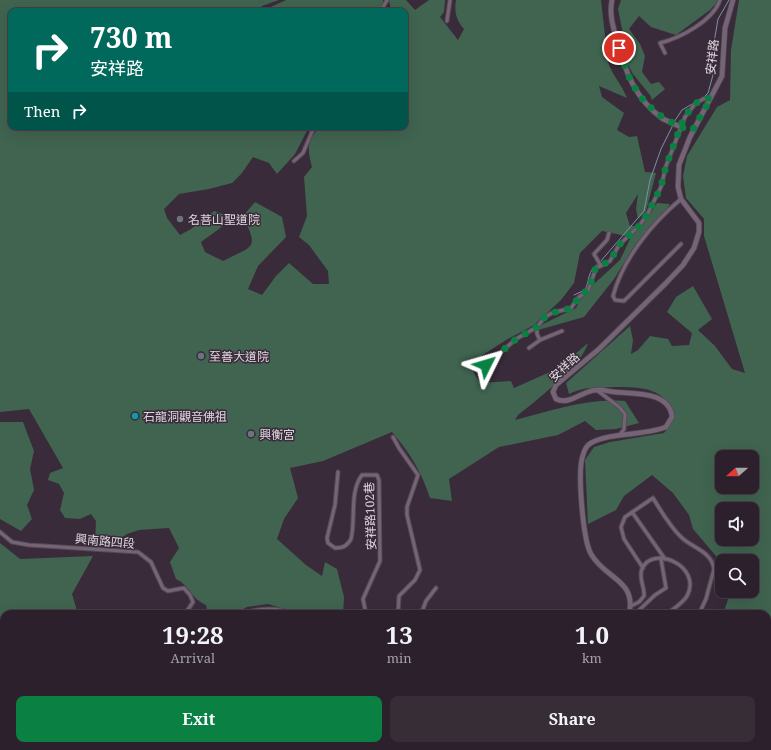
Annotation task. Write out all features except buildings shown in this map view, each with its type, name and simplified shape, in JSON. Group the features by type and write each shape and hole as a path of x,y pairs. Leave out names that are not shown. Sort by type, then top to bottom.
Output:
{"street":[{"path":"447,21 450,0"},
{"path":"612,0 612,20 627,73 641,98 662,119 692,131"},
{"path":"665,53 660,43 676,39 685,34 716,11 720,0"},
{"name":"安祥路","path":"631,606 629,592 599,565 592,556 586,540 581,480 583,455 592,443 618,436 650,432 666,426 672,417 669,406 654,396 597,390 586,392 566,401 558,400 553,392 556,385 599,349 666,283 689,258 697,237 699,223 681,199 678,180 679,165 692,131 722,76 725,28 733,0"},
{"path":"486,365 516,339 537,327 545,317 552,313 571,308 579,297 590,288 593,273 596,268 610,261 619,245 640,225 648,213 661,187 670,153 688,112 700,101 711,98"},
{"path":"294,161 303,153 313,130"},
{"path":"681,199 652,228 626,263 613,296 615,300 624,300 635,291 681,244"},
{"path":"601,266 594,254 607,240 609,233"},
{"path":"537,327 537,334 540,340"},
{"path":"529,348 540,340 562,332"},
{"path":"597,390 608,397 625,414 624,429 618,436"},
{"path":"393,436 399,448 418,475 407,507 407,515 420,570 415,580 399,596 398,610"},
{"name":"安祥路102巷","path":"338,472 335,505 327,538 328,543 335,548 341,548 347,545 351,539 356,488 360,478 362,475 370,474 377,475 380,480 380,561 363,599 365,610"},
{"path":"643,568 621,532 622,522 632,512 653,498 680,536 701,550 713,565 714,569 706,599 700,610"},
{"path":"632,512 663,559 666,588 655,595 639,610"},
{"name":"興南路四段","path":"0,532 12,542 29,545 138,552 151,562 163,588 168,591 184,588 190,595 193,602 188,610"},
{"path":"630,610 631,606 639,602 644,596 640,579 643,568 649,561 663,559 671,559 680,564 686,573 690,584 687,596 671,610"},
{"path":"423,610 426,601 436,588"},
{"path":"252,610 278,610"}],"green space":[{"path":"0,0 279,0 262,6 260,8 8,8 8,130 307,130 295,154 277,174 269,163 253,157 242,173 232,183 209,189 179,194 164,209 167,218 180,235 191,229 214,211 234,218 201,242 205,252 223,261 247,249 251,245 251,235 243,216 255,202 282,217 286,237 258,266 248,289 262,295 276,276 289,263 313,284 329,284 328,271 309,245 299,237 307,216 304,177 312,167 309,155 309,146 310,141 317,130 408,130 408,8 390,8 389,0 406,0 415,10 429,0 445,0 444,12 440,17 458,40 464,29 456,15 456,0 601,0 608,62 627,98 599,86 602,97 624,113 617,130 629,137 637,136 645,172 656,173 646,211 638,219 636,209 638,194 626,213 630,226 642,226 657,203 670,204 655,227 636,244 614,279 584,317 538,330 541,325 576,308 583,294 620,260 631,237 602,231 580,253 574,283 561,300 534,325 506,340 469,364 480,383 511,381 514,388 559,368 588,343 584,352 558,382 518,415 515,420 583,403 596,401 625,401 639,423 616,429 596,430 585,421 558,435 499,447 449,479 452,501 430,498 423,479 414,463 392,432 323,461 290,468 298,498 284,519 277,539 306,565 322,576 325,562 337,569 344,597 343,610 288,610 268,604 247,607 242,610 207,610 206,605 196,599 185,585 176,579 170,562 179,548 169,528 139,530 127,534 109,546 95,543 96,521 91,514 80,519 65,518 60,510 64,493 59,484 48,480 50,473 63,468 29,409 0,412"},
{"path":"286,0 383,0 383,5 381,8 269,8"},
{"path":"621,0 719,0 710,10 676,35 651,27 639,16 629,29 640,44 645,56 642,72 651,84 659,82 665,89 652,100 627,63 630,47 622,29 618,9"},
{"path":"739,0 771,0 771,610 724,610 729,598 759,598 759,554 715,555 693,529 689,515 673,493 652,475 624,496 616,510 588,524 585,460 594,447 610,442 664,433 674,418 671,408 665,400 652,391 634,387 615,387 586,389 569,394 566,383 630,326 633,340 631,354 638,350 650,336 668,339 672,346 689,345 692,333 667,312 676,297 693,286 712,319 698,330 715,346 732,369 745,373 704,236 704,219 686,198 683,176 687,156 717,107 730,100 731,50"},
{"path":"0,422 23,422 34,451 30,469 34,490 27,505 32,519 21,531 0,519"},
{"path":"0,543 20,559 93,556 72,594 77,610 0,610"}],"waterway":[{"path":"704,97 708,93 713,75 711,60 718,19 729,0"},
{"path":"674,122 682,110 694,103"},
{"path":"600,262 644,211 650,180 661,149 673,125"},
{"path":"574,295 585,290 590,273 598,264"}],"place":[{"name":"名菩山聖道院","path":"180,219"},
{"name":"至善大道院","path":"201,356"},
{"name":"石龍洞觀音佛祖","path":"135,416"},
{"name":"興衡宮","path":"251,434"}],"route":[{"path":"486,365 516,339 540,325 545,317 552,313 571,308 579,297 588,291 596,268 610,261 622,241 640,225 648,213 661,187 670,153 679,135 682,124 684,117 695,104 707,98 711,98 692,131 683,128 679,127 669,123 657,115 641,98 627,73 619,48"}]}
